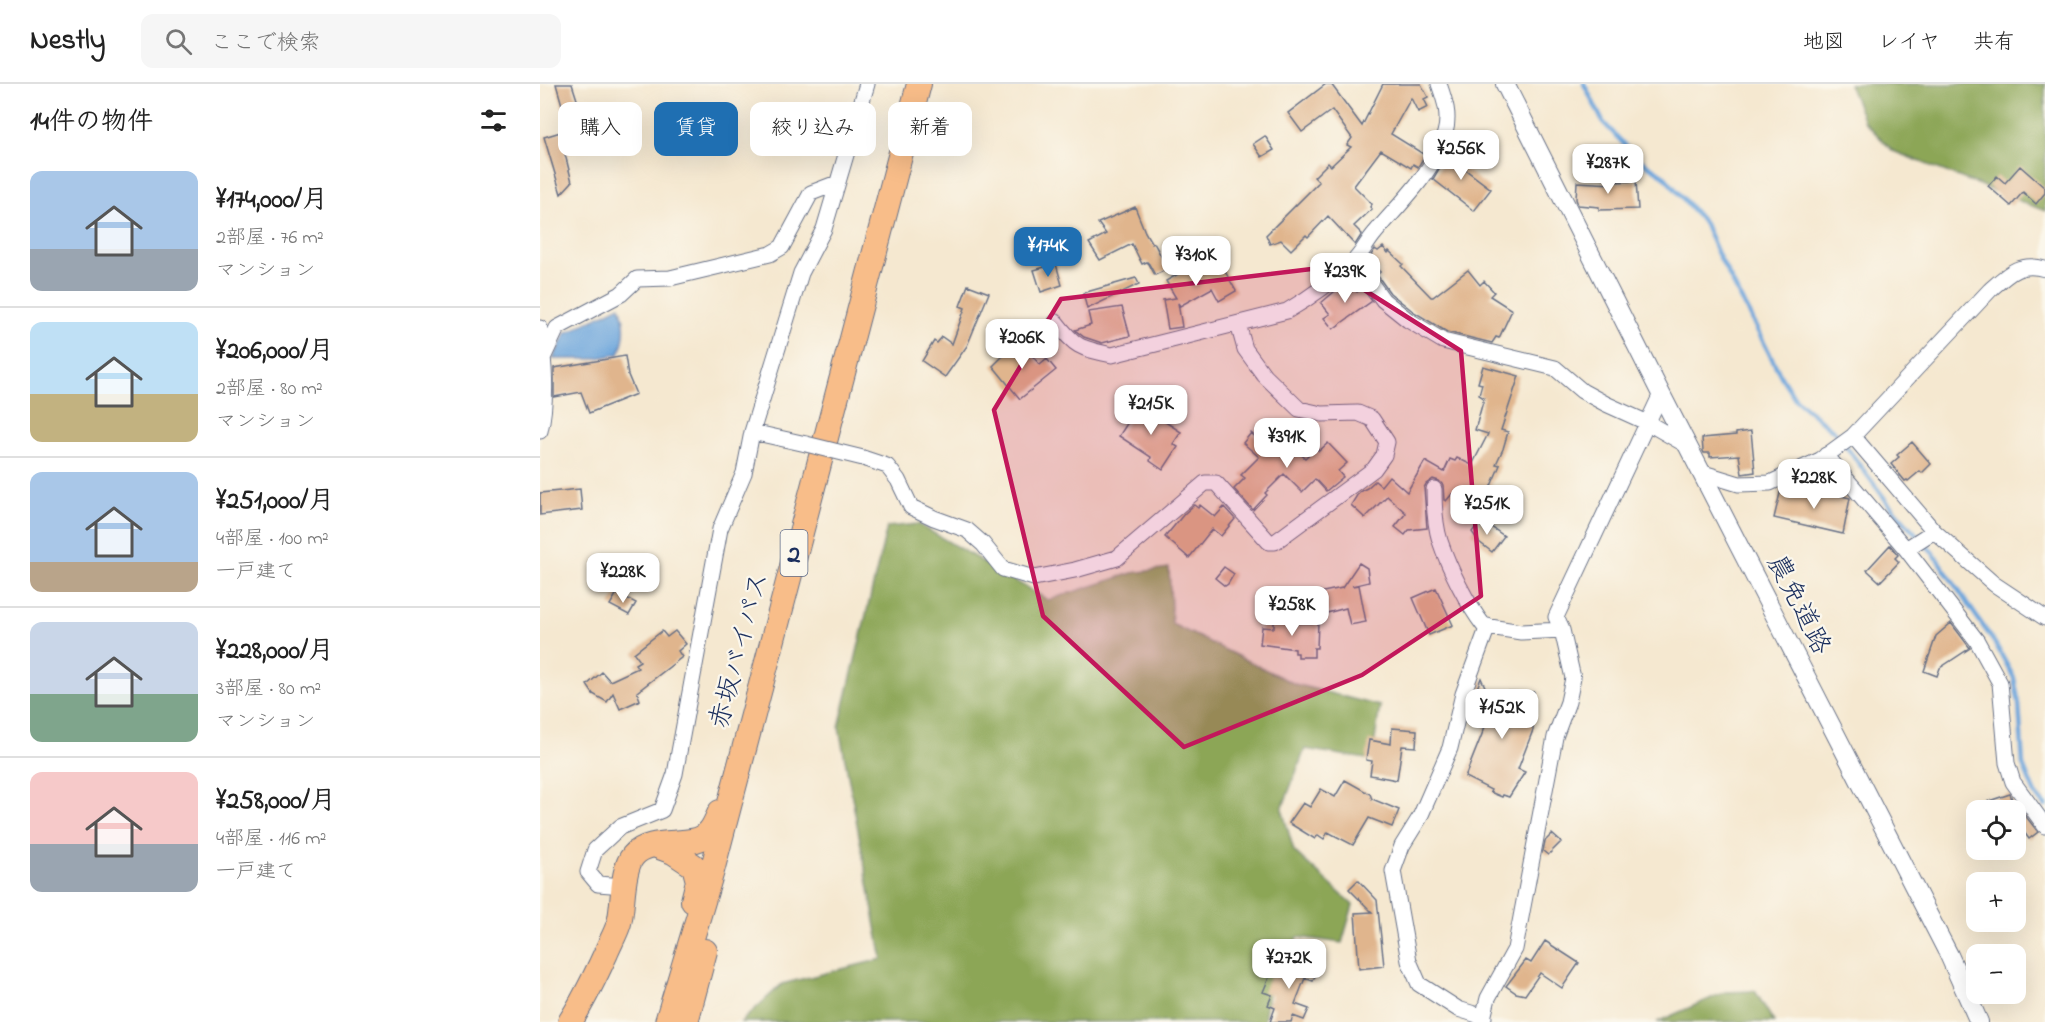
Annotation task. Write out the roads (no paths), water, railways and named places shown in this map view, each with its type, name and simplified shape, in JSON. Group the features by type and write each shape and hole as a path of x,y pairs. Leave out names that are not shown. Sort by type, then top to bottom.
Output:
{"highway":[{"name":"赤坂バイパス","path":"667,1022 712,871 919,84"},
{"name":"赤坂バイパス","path":"677,1022 927,84"},
{"path":"570,1022 586,996 619,924 624,886 631,858 642,849 654,845 675,841 694,842 709,833 731,792"},
{"path":"654,845 673,852 694,866 698,881 674,970 667,1022"},
{"path":"686,1022 716,907 722,860"}],"street":[{"path":"624,886 598,884 588,872 595,850 620,827 662,810 675,774 720,529 744,473 752,432 801,273 824,229 867,84"},
{"path":"1056,322 1072,342 1087,350 1112,355 1287,310 1309,298 1354,261 1374,234 1407,197 1437,156 1446,131 1448,109 1439,84"},
{"name":"農免道路","path":"1505,84 1661,394 1949,955 1980,1022"},
{"path":"544,356 557,328 621,294 637,279 670,278 770,254 782,247 811,193 837,183"},
{"path":"1354,261 1383,300 1407,320 1443,341 1555,368 1582,390 1688,446"},
{"path":"1703,473 1739,484 1770,483 1828,453 1851,438 1990,290 2013,270 2034,266 2045,270"},
{"path":"752,432 863,458 887,466 898,480 911,507 967,530 983,544 1003,570 1034,578 1075,570 1117,558 1205,483 1216,483 1269,542 1275,542 1374,469 1384,455 1387,442 1372,419 1358,413 1322,414 1299,409 1263,375 1245,349 1238,324"},
{"path":"540,328 544,356 543,416 540,430"},
{"path":"1488,626 1463,694 1450,748 1420,817 1402,846 1393,871 1409,961 1419,984 1458,1010 1483,1019 1488,998 1515,949 1555,737 1568,702 1573,678 1562,630 1556,617 1661,394"},
{"path":"1851,438 1930,534 1994,584 2045,618"},
{"path":"1828,453 1964,622 2000,683 2007,764 2013,782 2045,826"},
{"path":"1434,489 1434,511 1440,541 1471,610 1484,626 1521,632 1562,630"},
{"path":"1906,549 1930,534"}],"water":[{"path":"620,306 624,330 619,354 592,359 553,359 566,333"}],"waterway":[{"path":"1584,84 1603,122 1638,159 1663,175 1705,224 1782,378 1796,400 1836,433 1888,503 1933,553 1996,645 2014,678 2019,704 2023,765 2035,794 2045,806"}]}
